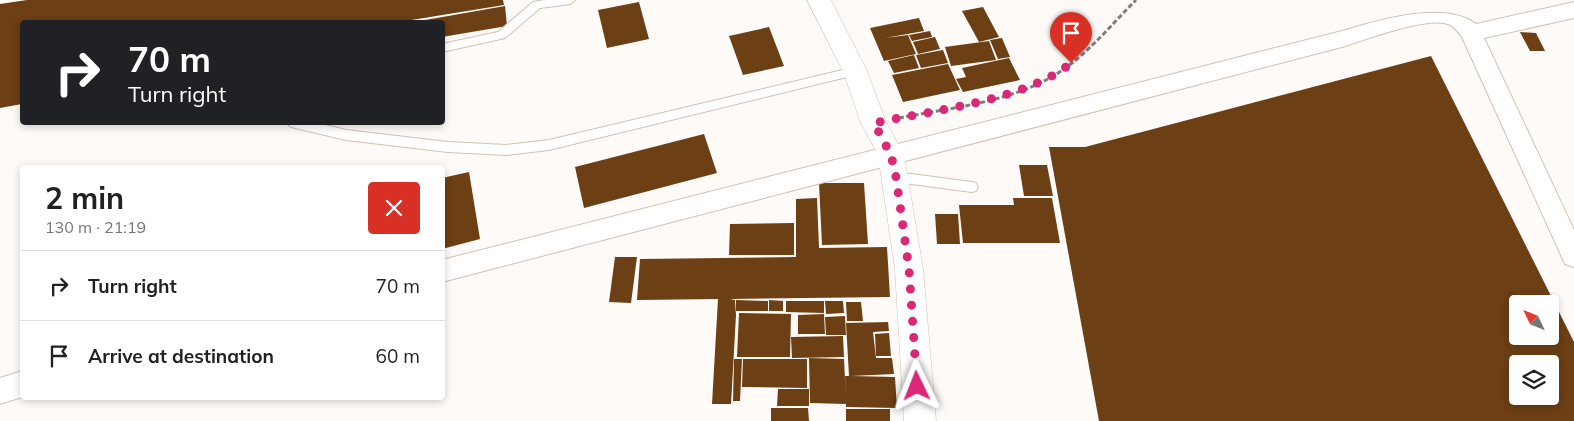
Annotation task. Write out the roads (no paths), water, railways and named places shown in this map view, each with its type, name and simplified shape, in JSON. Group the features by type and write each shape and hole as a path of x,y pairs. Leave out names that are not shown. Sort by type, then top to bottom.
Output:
{"main road":[{"path":"819,0 855,71 874,123 893,166 909,269 920,421"}],"street":[{"path":"1471,32 1574,10"},
{"path":"445,270 893,166 1422,17 1448,15 1457,18 1471,32 1574,256"},
{"path":"0,391 20,385"}],"lane":[{"path":"445,47 501,35 537,5 570,0"},
{"path":"304,125 346,135 383,140 448,147 506,150 549,145 855,71"},
{"path":"893,166 972,187"}]}
